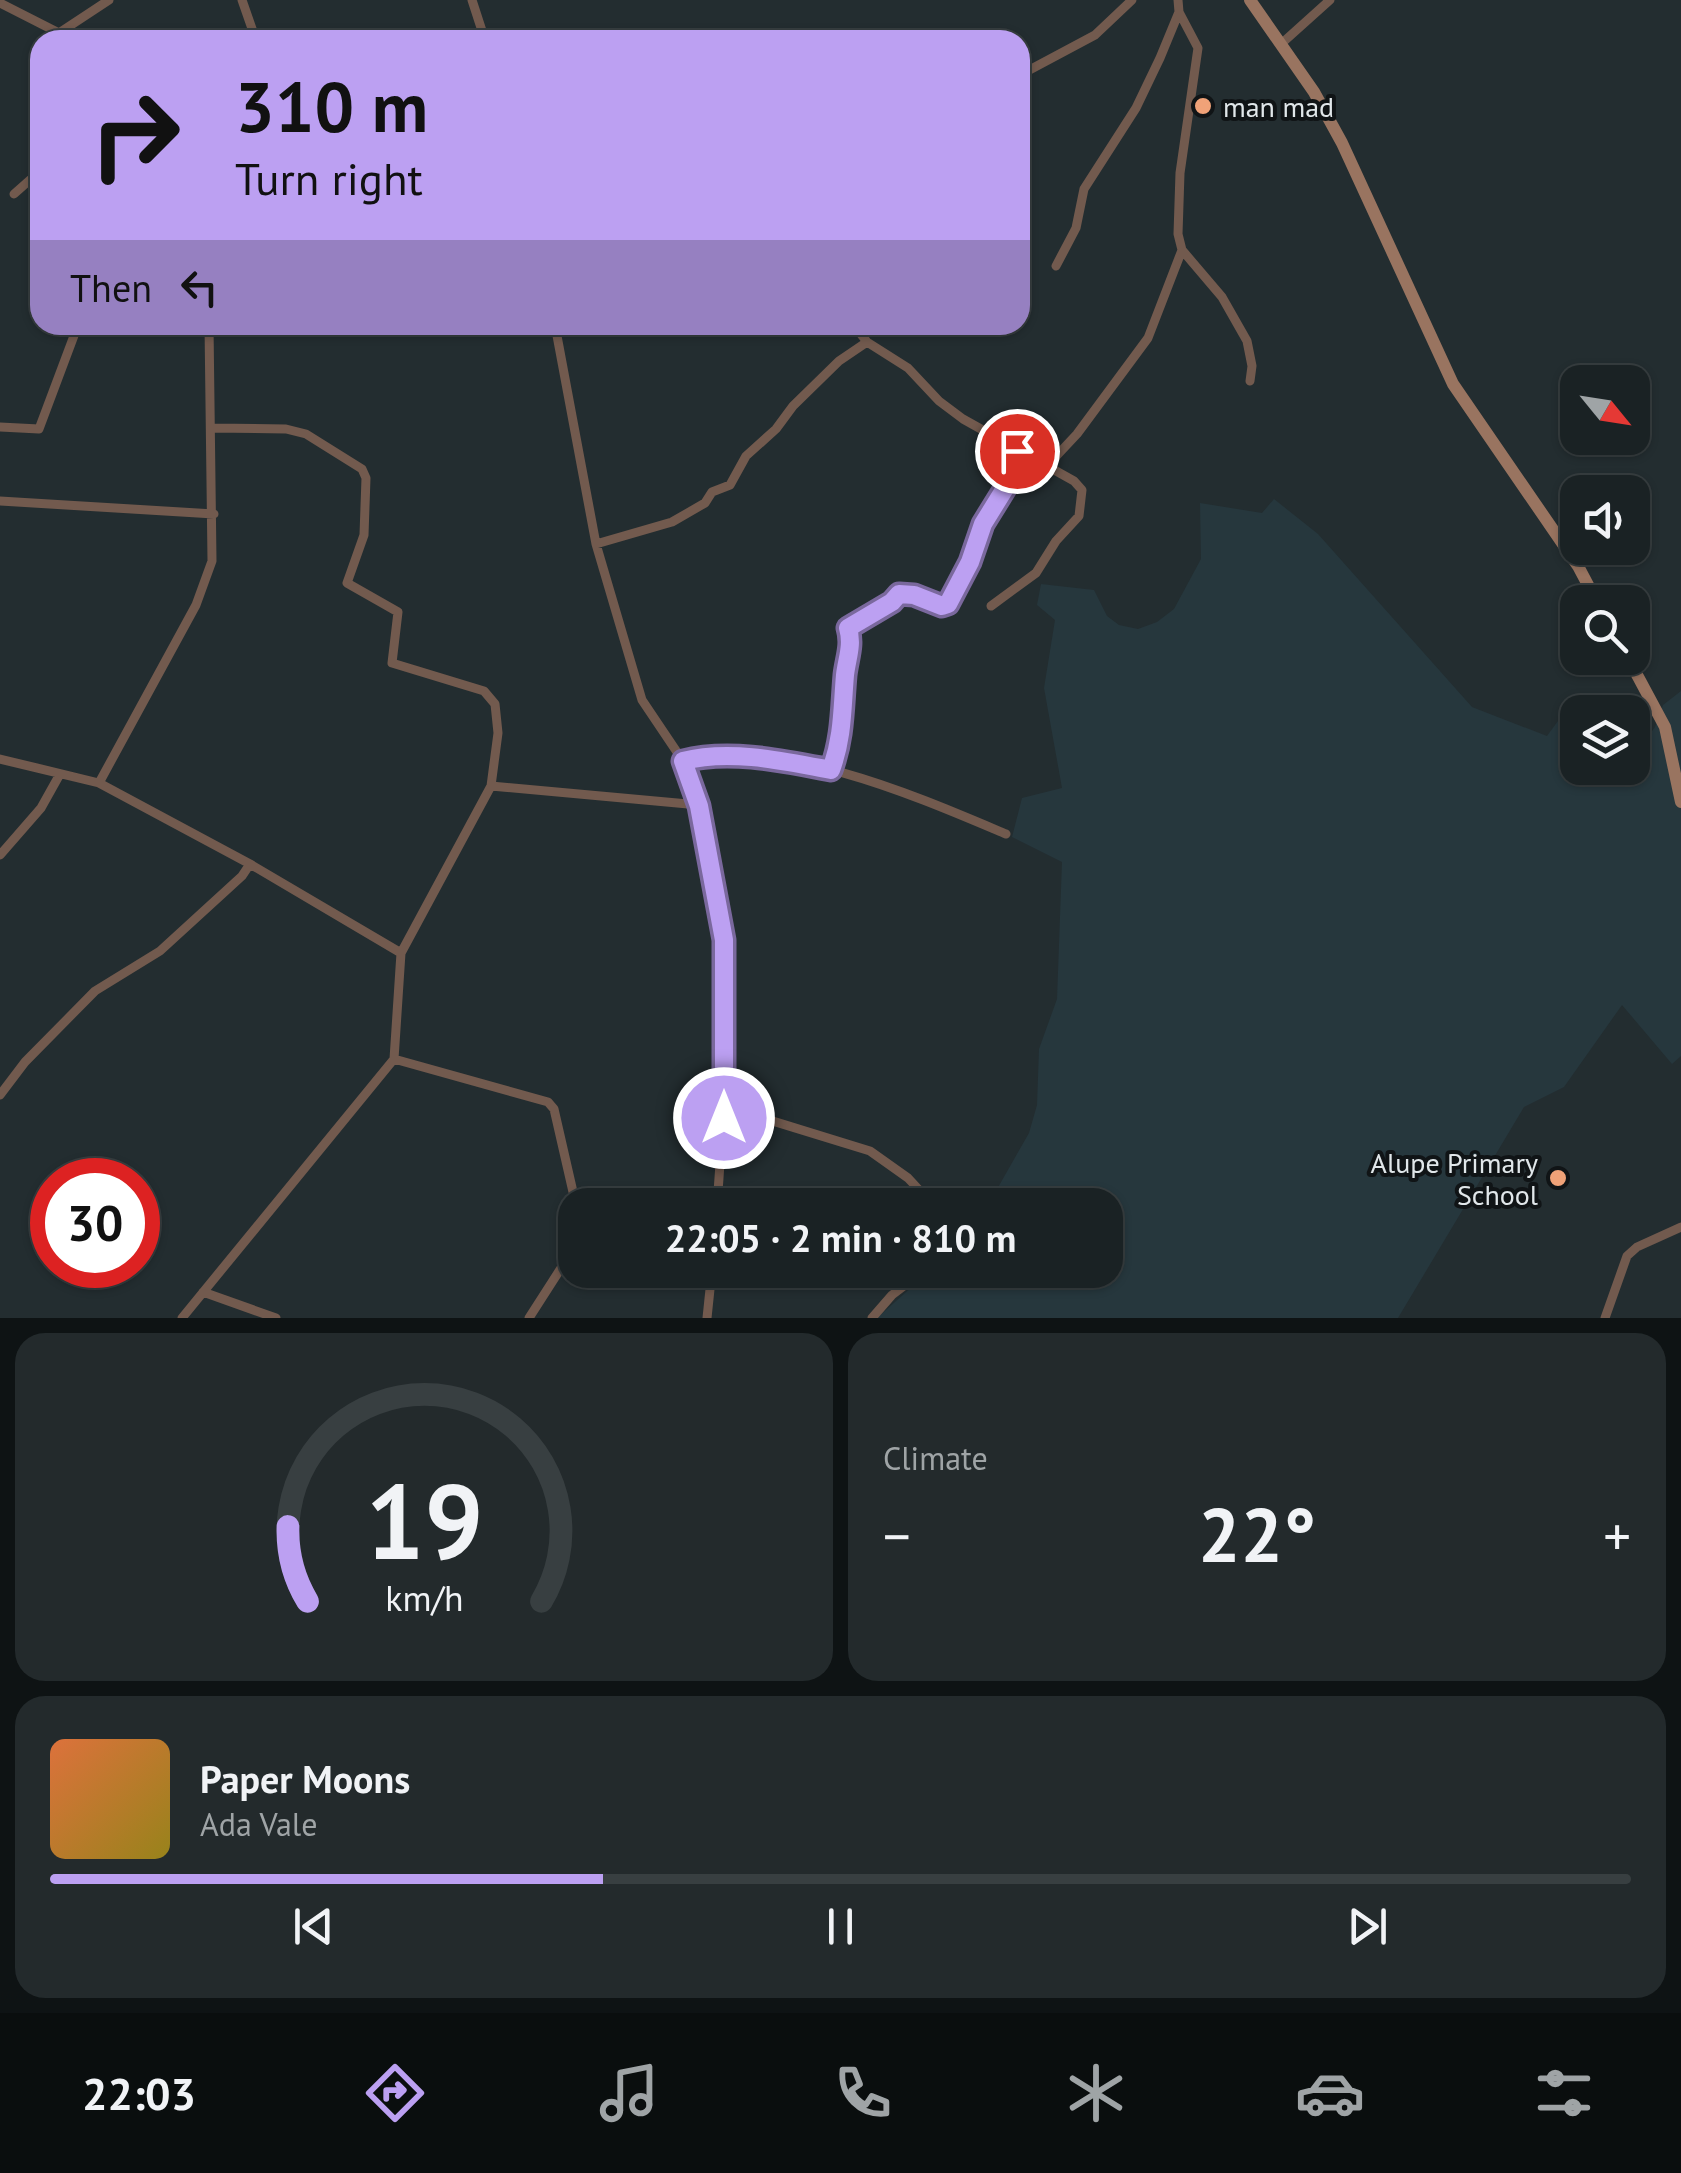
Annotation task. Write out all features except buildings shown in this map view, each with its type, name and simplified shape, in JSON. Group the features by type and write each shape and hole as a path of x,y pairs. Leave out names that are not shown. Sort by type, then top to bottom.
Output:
{"street":[{"path":"64,30 110,0"},
{"path":"242,0 252,30"},
{"path":"472,0 481,30"},
{"path":"1030,71 1095,36 1132,0"},
{"path":"1047,466 1077,434 1148,338 1182,250 1177,210 1198,48 1179,12 1178,0"},
{"path":"1250,0 1342,143 1453,384 1588,585"},
{"path":"1281,44 1330,0"},
{"path":"0,3 53,30"},
{"path":"1056,266 1076,228 1084,190 1136,108 1179,12"},
{"path":"14,194 30,180"},
{"path":"1182,250 1222,297 1247,341 1252,366 1250,381"},
{"path":"0,426 39,429 74,335"},
{"path":"99,783 196,605 212,561 209,335"},
{"path":"557,335 596,544 642,700 683,761 699,806 724,940 724,1106 718,1188"},
{"path":"862,335 908,368 939,401 964,419 1082,490 1079,516 1056,541 1036,573 991,606"},
{"path":"596,544 672,522 705,503 712,492 730,485 746,456 776,429 793,406 838,361 868,342"},
{"path":"182,1318 394,1059 401,953 491,786 498,733 490,695 392,663 398,612 346,582 364,535 366,478 362,469 306,434 286,429 210,428"},
{"path":"831,770 842,739 845,674 852,639 848,628 899,594 914,595 942,606 948,604 970,562 983,524 1025,456"},
{"path":"0,501 214,514"},
{"path":"1637,675 1664,727 1681,802"},
{"path":"683,761 702,756 758,759 831,770 881,783 1006,834"},
{"path":"0,759 99,783 250,864 401,953"},
{"path":"0,855 41,808 60,774"},
{"path":"491,786 699,806"},
{"path":"0,1095 25,1062 95,991 160,951 242,876 250,864"},
{"path":"394,1059 548,1102 554,1109 572,1188"},
{"path":"724,1106 870,1152 917,1188"},
{"path":"1605,1318 1627,1256 1636,1247 1681,1227"},
{"path":"529,1318 558,1274"},
{"path":"707,1318 710,1288"},
{"path":"872,1318 901,1288"},
{"path":"203,1292 276,1318"}],"shaded area":[{"path":"1274,499 1318,534 1472,707 1547,736 1560,718 1560,785 1650,785 1650,734 1663,705 1681,691 1681,1056 1672,1064 1622,1005 1564,1087 1524,1107 1398,1318 877,1318 911,1288 1123,1288 1123,1188 998,1188 1029,1133 1037,1105 1039,1049 1057,999 1062,862 1012,837 1022,798 1062,788 1044,688 1055,620 1037,605 1041,584 1094,590 1107,616 1119,625 1138,629 1157,622 1174,609 1201,559 1200,503 1262,513"}],"place":[{"name":"man mad","path":"1203,106"},
{"name":"Alupe Primary School","path":"1558,1178"}],"route":[{"path":"724,1118 724,940 699,806 683,761 702,756 758,759 831,770 842,739 845,674 852,639 848,628 899,594 914,595 942,606 948,604 970,562 983,524 1025,456 1017,451"}]}
